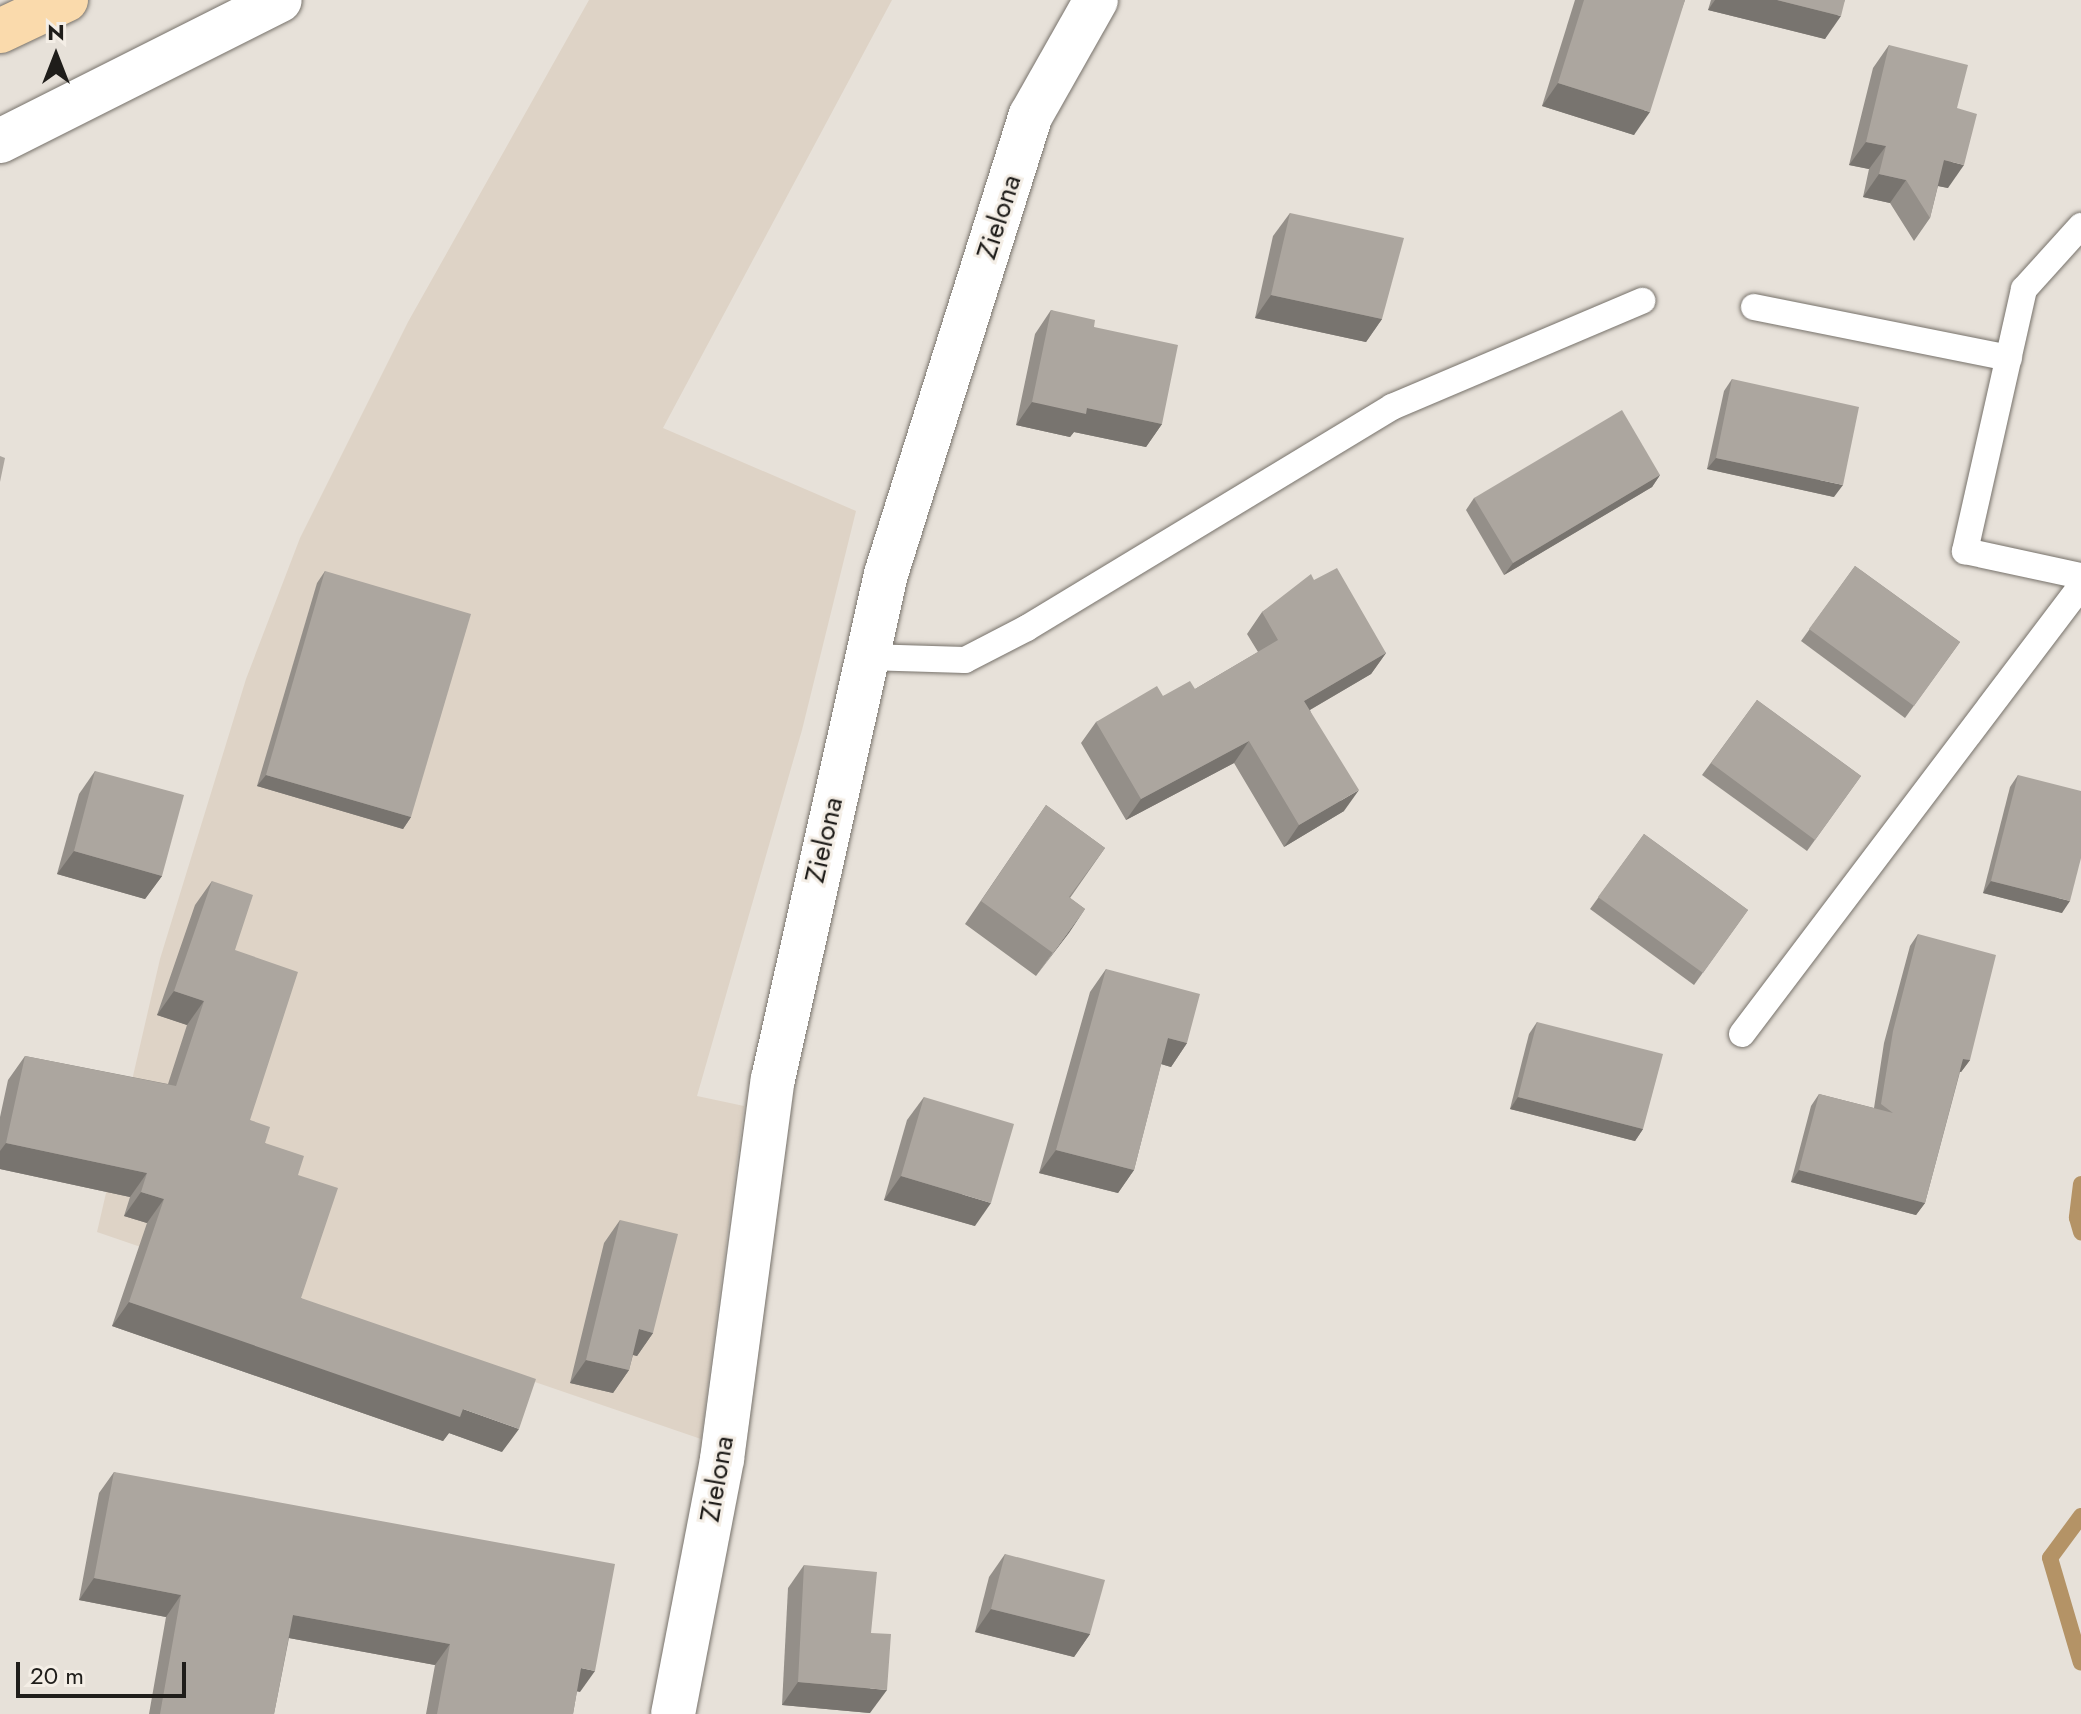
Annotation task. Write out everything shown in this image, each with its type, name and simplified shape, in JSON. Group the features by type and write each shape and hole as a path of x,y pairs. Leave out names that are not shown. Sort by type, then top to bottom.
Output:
{"main road":[{"path":"0,31 66,0"}],"street":[{"path":"0,141 280,0"},
{"name":"Zielona","path":"673,1714 722,1459 773,1079 886,574 1031,115 1096,0"}],"lane":[{"path":"2081,226 2024,289 1965,551 2081,576"},
{"path":"866,657 965,660 1041,620 1392,407 1642,301"},
{"path":"1754,307 2009,358"},
{"path":"1742,1034 2081,586"}],"shaded area":[{"path":"589,0 892,0 663,428 856,511 802,730 697,1096 744,1106 701,1439 97,1232 160,959 246,679 300,538 408,322"}],"building":[{"path":"1584,0 1685,0 1650,112 1558,83"},
{"path":"1777,0 1845,0 1841,16"},
{"path":"1889,45 1968,65 1957,108 1977,114 1964,165 1944,160 1930,218 1906,180 1879,174 1886,146 1866,142"},
{"path":"1290,213 1404,238 1382,319 1271,295"},
{"path":"1051,310 1095,320 1094,327 1178,345 1162,424 1087,408 1086,414 1032,402"},
{"path":"1732,379 1859,407 1843,485 1716,458"},
{"path":"1622,410 1660,475 1513,563 1474,498"},
{"path":"0,456 5,458 0,482"},
{"path":"1855,566 1960,642 1914,706 1809,629"},
{"path":"1337,568 1386,653 1304,701 1359,790 1299,825 1249,741 1141,799 1096,722 1157,686 1163,696 1190,681 1195,689 1278,640 1262,612 1311,574 1314,580"},
{"path":"325,571 471,614 411,817 266,775"},
{"path":"1757,700 1861,776 1815,840 1711,763"},
{"path":"95,771 184,795 162,876 74,851"},
{"path":"2018,775 2081,791 2081,858 2070,901 1991,881"},
{"path":"1046,805 1105,848 1069,897 1085,909 1053,953 981,901"},
{"path":"1644,834 1748,910 1703,973 1598,897"},
{"path":"212,881 253,895 235,950 298,972 250,1120 270,1127 265,1143 304,1156 298,1175 338,1188 301,1298 536,1379 519,1429 463,1409 460,1417 129,1302 164,1199 141,1192 147,1173 6,1143 25,1056 176,1086 204,1001 174,991"},
{"path":"1918,934 1996,955 1970,1060 1963,1059 1925,1203 1799,1170 1819,1094 1893,1113 1881,1104 1893,1031"},
{"path":"1106,969 1200,994 1187,1043 1168,1038 1134,1170 1056,1150"},
{"path":"1537,1022 1663,1054 1643,1129 1518,1097"},
{"path":"924,1097 1014,1124 991,1203 901,1176"},
{"path":"620,1220 678,1234 653,1333 639,1329 629,1370 586,1360"},
{"path":"114,1472 615,1564 595,1671 581,1668 573,1714 437,1714 450,1644 293,1615 274,1714 160,1714 181,1595 94,1578"},
{"path":"1005,1554 1105,1580 1090,1634 991,1609"},
{"path":"804,1565 877,1572 871,1633 891,1634 887,1690 798,1682"}],"waterway":[{"path":"2081,1184 2077,1218 2081,1232"},
{"path":"2081,1516 2050,1558 2081,1663"}]}
